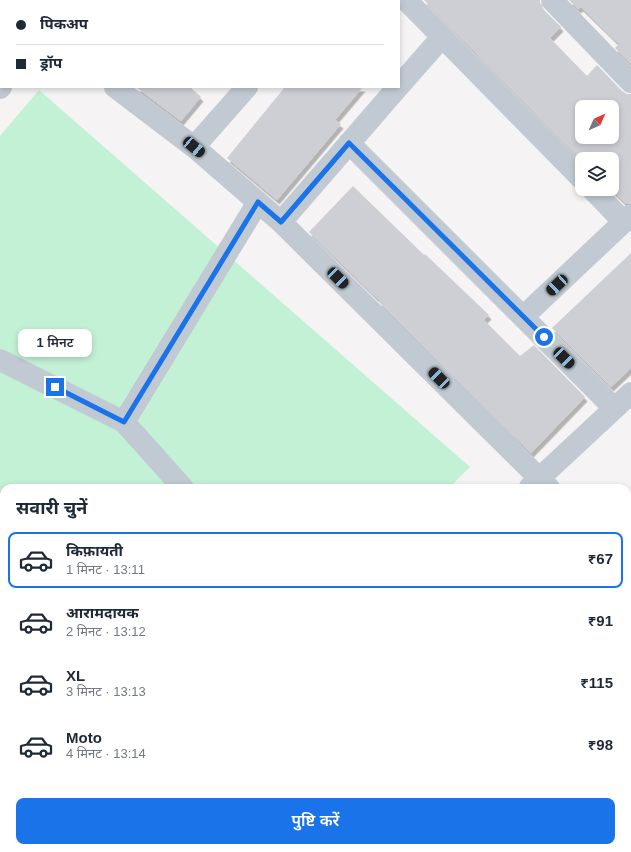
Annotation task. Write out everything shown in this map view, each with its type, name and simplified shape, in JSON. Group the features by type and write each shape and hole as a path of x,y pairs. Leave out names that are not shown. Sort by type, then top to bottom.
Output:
{"street":[{"path":"406,0 575,172"},
{"path":"552,0 631,82"},
{"path":"400,86 442,37"},
{"path":"116,88 194,147 281,222 538,484"},
{"path":"194,147 246,88"},
{"path":"281,222 398,88"},
{"path":"349,143 614,408"},
{"path":"523,317 627,218 600,196"},
{"path":"124,422 258,202"},
{"path":"0,360 124,422 179,484"},
{"path":"540,484 614,408 631,393"}],"green space":[{"path":"39,90 470,467 453,484 0,484 0,136"}],"building":[{"path":"424,0 540,0 543,9 561,27 550,38 587,76 597,65 622,91 627,94 631,94 631,203 626,204 618,196 619,152 575,152 575,154"},
{"path":"569,0 631,0 631,64 615,48 619,44 581,7 578,9"},
{"path":"137,88 191,88 201,97 181,121"},
{"path":"284,88 362,88 335,120 341,124 277,200 227,158"},
{"path":"353,186 424,255 425,254 489,315 484,320 520,356 534,345 585,397 531,453 309,232"},
{"path":"631,253 631,368 611,387 552,328"}],"route":[{"path":"55,387 124,422 254,211 258,202 281,222 349,143 544,337"}]}
